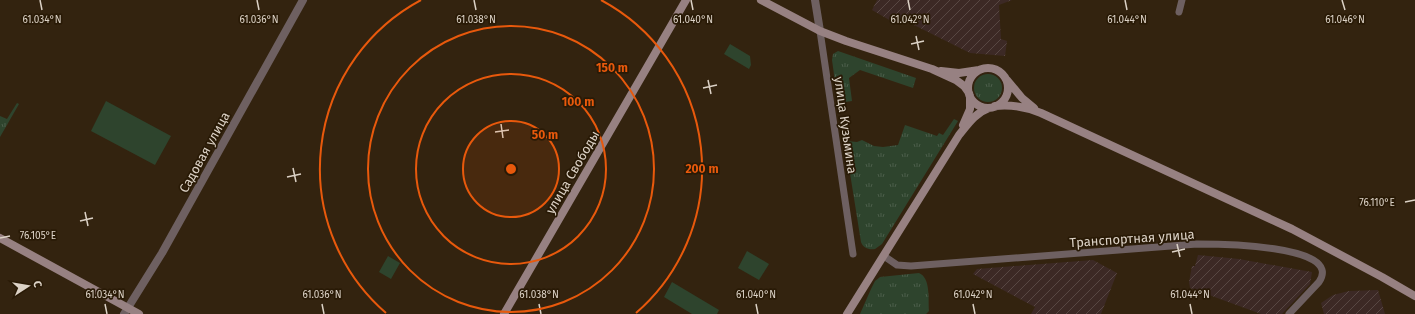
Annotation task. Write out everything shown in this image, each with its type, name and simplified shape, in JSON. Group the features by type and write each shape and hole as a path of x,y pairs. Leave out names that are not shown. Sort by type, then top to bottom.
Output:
{"main road":[{"name":"улица Свободы","path":"504,314 686,0"},
{"path":"761,0 820,31 932,70 956,80 964,86 969,95 978,105 992,107 1017,106 1041,113 1292,229 1415,296"},
{"path":"932,70 959,73 981,69 994,69 1004,76 1022,98 1041,113"},
{"path":"959,135 970,109 968,86 970,79 981,69"},
{"path":"847,314 959,135 976,115 1003,100 1006,95 1008,85 1004,76"},
{"path":"0,238 126,311 139,314"}],"street":[{"name":"Садовая улица","path":"126,311 162,254 302,0"},
{"name":"улица Кузьмина","path":"815,0 853,254"},
{"path":"1179,12 1182,0"},
{"name":"Транспортная улица","path":"884,256 897,265 911,266 1197,244 1228,244 1269,248 1288,251 1307,257 1318,264 1322,270 1323,276 1320,282 1289,314"}],"shaded area":[{"path":"877,0 1012,0 999,5 1001,39 1007,41 1005,56 970,53 896,16 891,21 872,10"},
{"path":"1198,255 1239,259 1312,272 1310,284 1282,314 1261,314 1190,288 1189,282 1192,266 1195,266"},
{"path":"1093,260 1117,273 1101,314 1031,314 1035,307 973,274 977,269"},
{"path":"1378,290 1385,314 1324,314 1321,303 1333,295 1349,291"}],"green space":[{"path":"730,44 750,56 751,65 749,69 724,54"},
{"path":"838,51 916,78 913,88 860,70 849,78 852,101 838,103 832,60 833,54"},
{"path":"988,74 998,78 1002,88 998,98 988,102 978,98 974,88 978,78"},
{"path":"106,101 171,136 155,165 91,131"},
{"path":"17,103 19,104 0,137 0,116 7,119"},
{"path":"954,119 958,121 882,244 875,249 868,249 865,247 861,242 845,142 857,142 862,140 874,146 883,147 898,145 905,125 937,136 939,133 943,135"},
{"path":"747,251 769,264 759,280 738,268"},
{"path":"388,256 400,263 391,279 379,272"},
{"path":"919,273 923,276 927,284 929,311 926,314 860,314 875,281 880,277"},
{"path":"672,282 719,310 717,314 692,314 664,297"}]}
